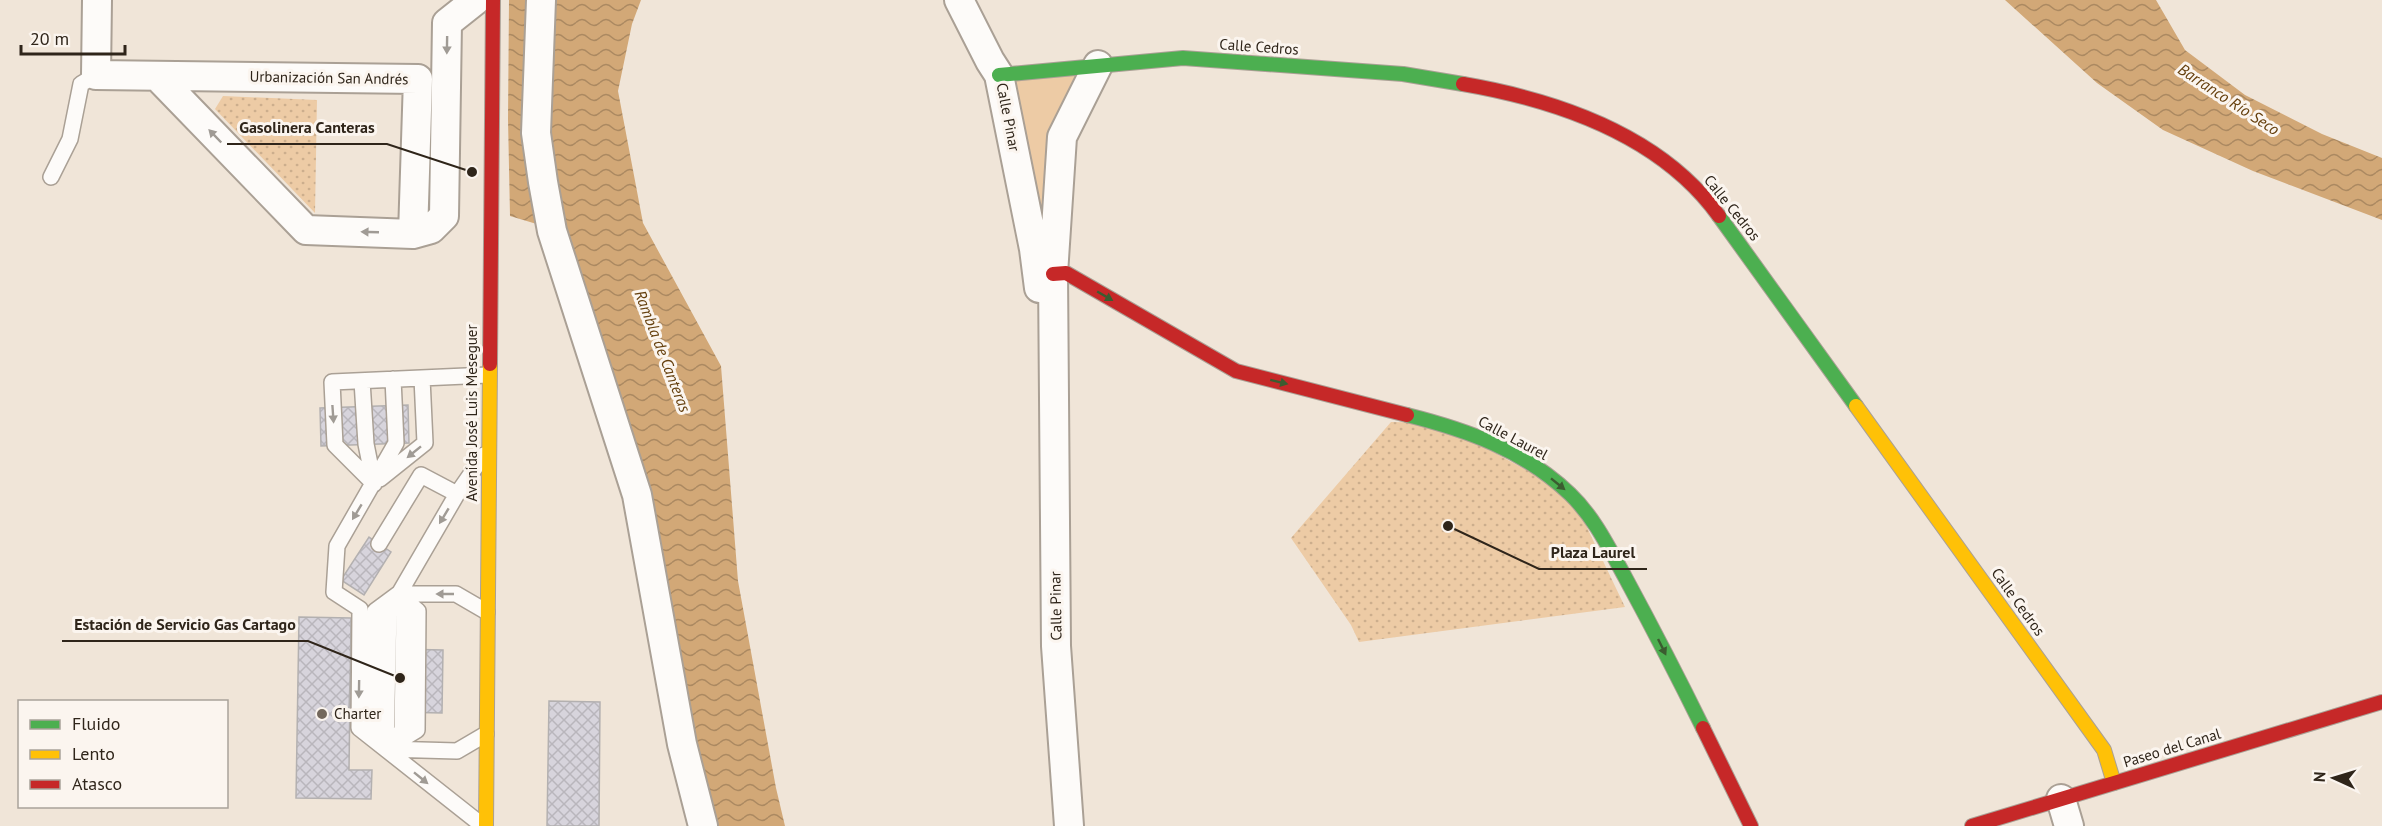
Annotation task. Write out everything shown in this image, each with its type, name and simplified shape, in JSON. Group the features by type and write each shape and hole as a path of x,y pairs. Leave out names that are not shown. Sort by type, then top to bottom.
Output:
{"street":[{"path":"96,0 96,75"},
{"path":"157,76 306,230 413,234 430,229 444,216 447,23 476,0"},
{"name":"Avenida José Luis Meseguer","path":"485,826 493,0"},
{"path":"541,0 536,133 544,191 552,231 637,495 682,744 703,826"},
{"name":"Calle Pinar","path":"959,0 999,75 1034,249 1052,386"},
{"name":"Calle Cedros","path":"999,75 1183,58 1403,74 1493,89 1566,110 1624,135 1664,160 1716,211 2104,750 2114,783"},
{"name":"Calle Pinar","path":"1069,826 1056,646 1052,386 1053,274 1062,137 1098,65"},
{"name":"Urbanización San Andrés","path":"96,75 418,79 413,234"},
{"name":"Calle Laurel","path":"1053,274 1066,273 1236,371 1457,428 1485,438 1514,453 1571,494 1605,541 1639,601 1750,826"},
{"name":"Paseo del Canal","path":"1972,826 2382,702"},
{"path":"2061,799 2069,826"}],"lane":[{"path":"51,177 70,139 81,84 96,75"},
{"path":"374,484 335,445 332,382 488,375"},
{"path":"374,484 425,442 422,378"},
{"path":"393,379 396,443 337,546 334,592 349,594 360,609 359,728 485,826"},
{"path":"362,381 366,444 374,484"},
{"path":"386,749 389,611 457,494 488,450"},
{"path":"379,544 421,475 457,494"},
{"path":"386,749 417,730 418,611 398,594"},
{"path":"398,594 456,594 487,612"},
{"path":"386,749 457,751 486,734"}],"shaded area":[{"path":"1098,65 1062,137 1053,274 1034,249 999,75"},
{"path":"223,96 317,100 315,213 215,109"},
{"path":"1391,422 1439,423 1571,494 1625,607 1359,642 1351,625 1291,538"}],"water":[{"name":"Rambla de Canteras","path":"509,0 641,0 632,24 618,91 643,223 721,366 738,581 785,826 691,826 627,499 540,225 510,216"},
{"name":"Barranco Río Seco","path":"2005,0 2156,0 2185,50 2245,95 2322,134 2382,158 2382,220 2253,171 2163,130 2097,83"}],"building":[{"path":"408,405 409,443 321,446 320,408"},
{"path":"369,537 391,552 364,595 341,580"},
{"path":"299,617 351,618 349,770 372,770 371,799 296,798"},
{"path":"351,648 443,650 442,713 349,711"},
{"path":"549,701 600,702 599,826 547,826"}],"traffic: fast":[{"path":"999,75 1183,58 1403,74 1463,84"},
{"path":"1719,216 1856,406"},
{"path":"1407,415 1473,435 1514,454 1534,465 1579,503 1613,555 1703,728"}],"traffic: slow":[{"path":"486,826 490,364"},
{"path":"1856,406 2104,750 2114,783"}],"traffic: jam":[{"path":"490,364 493,0"},
{"path":"1463,84 1534,100 1570,111 1637,143 1668,163 1695,188 1719,216"},
{"path":"1053,274 1066,273 1236,371 1407,415"},
{"path":"1972,826 2382,702"},
{"path":"1703,728 1751,826"}],"place":[{"name":"Gasolinera Canteras","path":"472,172"},
{"name":"Plaza Laurel","path":"1448,526"},
{"name":"Estación de Servicio Gas Cartago","path":"400,678"},
{"name":"Charter","path":"322,714"}]}
